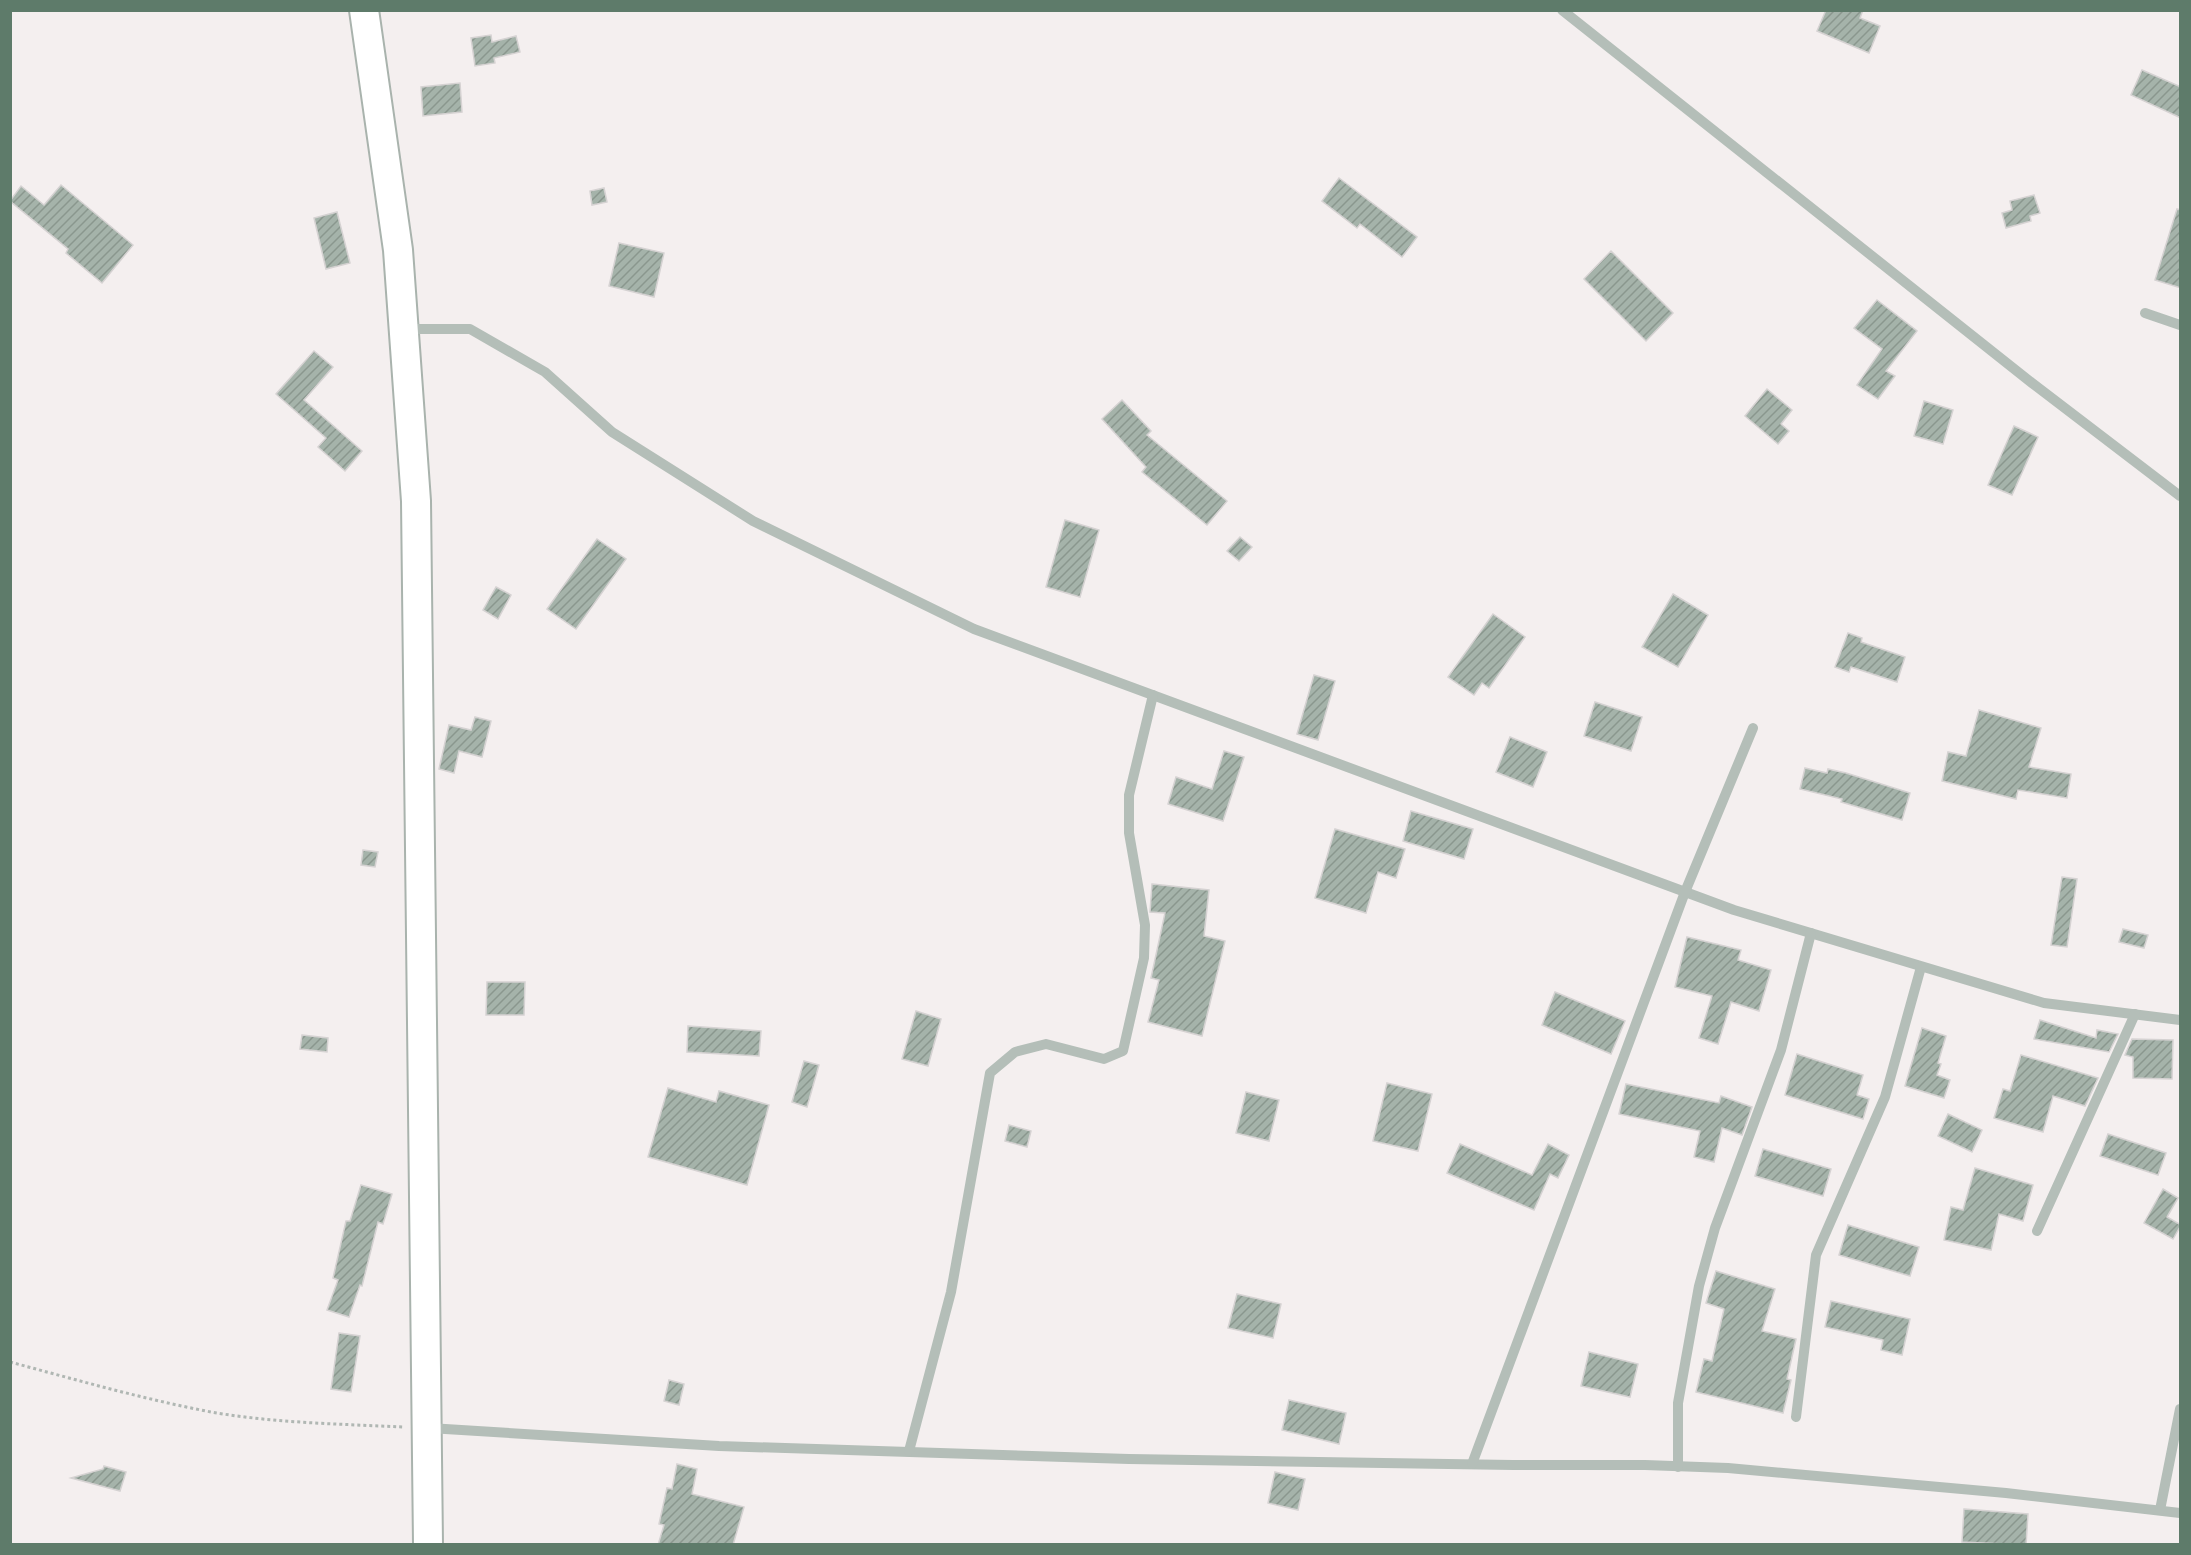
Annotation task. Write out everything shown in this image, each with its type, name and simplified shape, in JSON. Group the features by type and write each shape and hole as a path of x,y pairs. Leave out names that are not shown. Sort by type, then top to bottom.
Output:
{"main road":[{"path":"364,10 398,250 416,501 428,1545"}],"street":[{"path":"1562,10 2032,383 2181,496"},
{"path":"2145,313 2181,325"},
{"path":"404,330 470,329 545,372 612,432 753,521 974,629 1734,910 2044,1003 2181,1020"},
{"path":"909,1451 951,1292 990,1073 1015,1052 1046,1044 1104,1059 1123,1051 1144,958 1145,925 1129,833 1129,795 1153,695"},
{"path":"1472,1464 1685,892 1753,728"},
{"path":"1678,1467 1678,1403 1699,1286 1715,1228 1781,1050 1811,933"},
{"path":"1796,1417 1816,1255 1885,1097 1921,967"},
{"path":"2037,1231 2135,1014"},
{"path":"2160,1510 2181,1409"},
{"path":"426,1428 719,1446 1129,1459 1728,1468 2007,1493 2181,1513"}],"path":[{"path":"10,1362 132,1395 213,1412 316,1423 426,1428"}],"building":[{"path":"1826,10 1863,10 1860,18 1880,26 1869,53 1817,31"},
{"path":"491,35 492,42 516,36 520,52 494,58 495,63 475,66 471,38"},
{"path":"2142,70 2181,87 2181,118 2131,95"},
{"path":"460,83 462,112 423,116 421,87"},
{"path":"1339,178 1417,237 1402,257 1360,224 1357,228 1322,201"},
{"path":"61,185 133,245 102,283 66,253 68,249 10,201 21,186 44,205"},
{"path":"604,188 607,202 592,205 590,191"},
{"path":"2034,195 2040,213 2030,216 2031,221 2006,228 2002,213 2012,210 2010,201"},
{"path":"2177,209 2181,210 2181,288 2155,280"},
{"path":"337,212 350,263 326,269 314,218"},
{"path":"619,243 664,253 654,297 609,286"},
{"path":"1611,251 1673,313 1646,341 1584,279"},
{"path":"1877,300 1917,331 1886,371 1895,376 1878,399 1857,385 1882,349 1854,328"},
{"path":"314,351 333,367 304,400 362,451 345,471 318,447 326,438 276,394"},
{"path":"1767,389 1792,410 1781,424 1789,431 1778,444 1745,416"},
{"path":"1122,400 1151,431 1147,435 1227,501 1207,525 1142,472 1146,467 1102,419"},
{"path":"1924,401 1953,410 1943,444 1914,436"},
{"path":"2014,426 2038,437 2012,495 1988,485"},
{"path":"1065,520 1099,530 1080,597 1046,587"},
{"path":"1240,537 1252,547 1239,561 1227,551"},
{"path":"597,539 626,559 576,629 547,609"},
{"path":"496,587 511,595 498,619 483,610"},
{"path":"1673,594 1708,615 1678,667 1642,647"},
{"path":"1493,614 1525,637 1489,688 1482,683 1474,695 1448,677"},
{"path":"1848,633 1862,638 1861,642 1905,657 1897,682 1851,667 1849,672 1835,667"},
{"path":"1314,675 1335,681 1318,740 1297,734"},
{"path":"1595,702 1642,717 1631,751 1584,736"},
{"path":"1979,710 2041,728 2029,767 2071,774 2067,798 2018,790 2016,799 1942,781 1948,752 1966,756"},
{"path":"475,717 491,721 482,757 459,751 454,773 439,769 449,725 471,730"},
{"path":"1510,737 1547,752 1533,787 1496,772"},
{"path":"1224,751 1244,757 1223,821 1168,804 1176,777 1212,789"},
{"path":"1805,768 1827,773 1828,769 1846,773 1910,793 1902,820 1841,802 1842,799 1800,789"},
{"path":"1411,811 1473,829 1464,859 1403,841"},
{"path":"1335,829 1405,849 1396,878 1378,872 1366,913 1315,898"},
{"path":"363,850 378,852 375,867 361,865"},
{"path":"2062,877 2077,879 2067,947 2051,945"},
{"path":"1152,884 1209,890 1204,936 1225,941 1202,1036 1148,1022 1159,980 1151,978 1165,913 1150,912"},
{"path":"2123,929 2148,935 2144,948 2119,942"},
{"path":"1687,937 1741,950 1738,960 1771,970 1759,1011 1731,1002 1718,1044 1699,1038 1712,996 1675,987"},
{"path":"487,982 525,982 524,1015 486,1015"},
{"path":"1555,992 1625,1021 1611,1054 1542,1025"},
{"path":"916,1011 941,1019 928,1066 902,1059"},
{"path":"2040,1020 2096,1038 2097,1030 2118,1034 2109,1052 2034,1039"},
{"path":"688,1026 761,1031 759,1056 687,1052"},
{"path":"1922,1028 1946,1036 1937,1075 1950,1080 1944,1098 1905,1086"},
{"path":"302,1035 328,1038 327,1052 300,1049"},
{"path":"2132,1039 2173,1040 2172,1079 2133,1078 2133,1057 2125,1055"},
{"path":"1797,1054 1863,1075 1857,1095 1869,1099 1863,1119 1785,1095"},
{"path":"2021,1055 2098,1078 2085,1106 2053,1096 2043,1132 1994,1118 2003,1089 2010,1091"},
{"path":"804,1061 819,1065 807,1107 792,1102"},
{"path":"1387,1083 1432,1094 1418,1151 1373,1141"},
{"path":"1626,1084 1719,1103 1721,1096 1752,1107 1742,1135 1722,1128 1714,1162 1694,1157 1700,1131 1619,1114"},
{"path":"668,1088 716,1102 719,1091 769,1105 747,1185 648,1157"},
{"path":"1246,1092 1279,1100 1269,1141 1236,1133"},
{"path":"1948,1114 1982,1130 1972,1152 1938,1136"},
{"path":"1009,1125 1031,1131 1027,1147 1005,1141"},
{"path":"2108,1134 2166,1153 2158,1175 2100,1156"},
{"path":"1460,1144 1532,1175 1548,1144 1569,1155 1558,1178 1550,1174 1534,1210 1447,1173"},
{"path":"1763,1149 1831,1169 1823,1196 1755,1176"},
{"path":"1975,1168 2033,1185 2023,1221 1999,1214 1991,1250 1944,1240 1951,1207 1963,1210"},
{"path":"361,1185 392,1194 383,1224 378,1222 362,1286 360,1285 349,1317 327,1310 338,1280 333,1278 346,1221 350,1221"},
{"path":"2163,1189 2178,1198 2167,1217 2181,1225 2173,1239 2144,1223"},
{"path":"1848,1225 1919,1247 1910,1276 1839,1255"},
{"path":"1716,1271 1775,1289 1762,1331 1796,1339 1787,1379 1791,1380 1783,1413 1696,1392 1704,1359 1712,1361 1724,1309 1706,1303"},
{"path":"1237,1294 1281,1304 1273,1338 1228,1328"},
{"path":"1831,1301 1910,1319 1902,1355 1881,1350 1883,1340 1825,1327"},
{"path":"339,1333 360,1336 351,1392 331,1389"},
{"path":"1589,1352 1638,1364 1630,1397 1581,1386"},
{"path":"669,1380 684,1384 679,1405 664,1401"},
{"path":"1289,1400 1346,1413 1339,1444 1282,1430"},
{"path":"677,1464 697,1469 692,1494 744,1507 733,1545 658,1545 664,1525 659,1524 667,1488 672,1489"},
{"path":"104,1466 126,1472 120,1491 71,1478 103,1469"},
{"path":"1275,1472 1305,1479 1298,1510 1268,1503"},
{"path":"1964,1509 2028,1514 2026,1545 1962,1542"}]}
